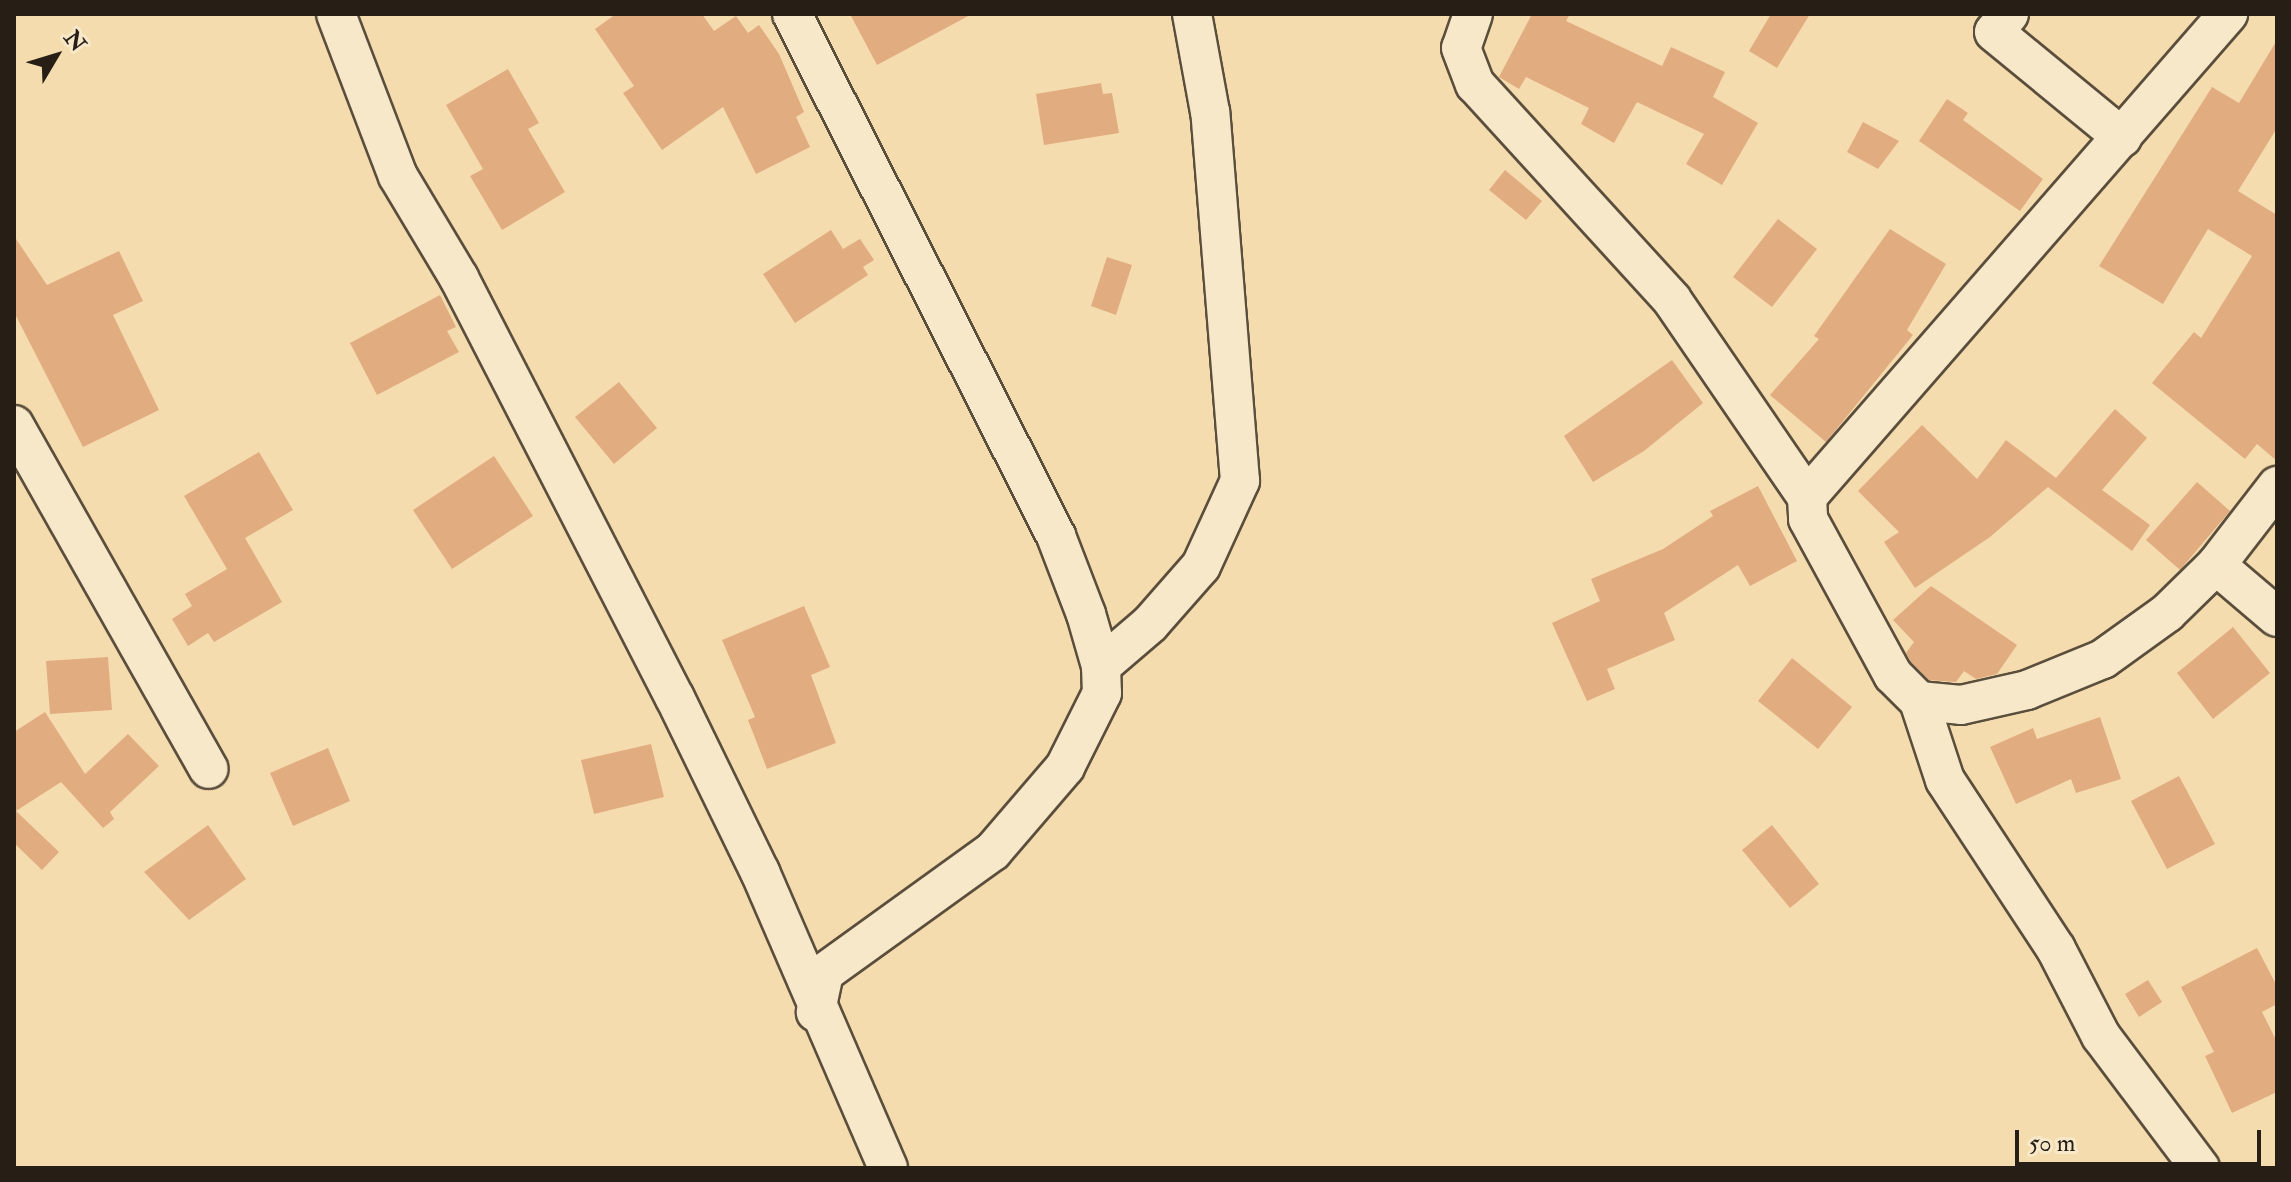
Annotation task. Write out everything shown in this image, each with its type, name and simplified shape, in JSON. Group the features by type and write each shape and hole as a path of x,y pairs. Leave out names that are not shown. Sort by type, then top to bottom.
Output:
{"street":[{"path":"336,14 398,176 459,278 675,698 760,872 816,1012 888,1168"},
{"path":"792,14 1056,536 1101,666 1102,693 1065,767 993,851 824,973 816,1012"},
{"path":"1101,666 1150,624 1201,566 1240,481 1210,112 1192,14"},
{"path":"1473,14 1461,48 1475,84 1672,300 1807,497 1808,519 1893,675 1919,701 1945,780 2056,949 2101,1036 2200,1168"},
{"path":"2009,14 1994,32 2122,137"},
{"path":"1807,497 2228,14"},
{"path":"14,425 209,769"},
{"path":"1919,701 1961,705 2001,696 2103,659 2167,613 2216,565 2277,486"},
{"path":"2216,565 2277,617"}],"building":[{"path":"616,14 702,14 714,31 736,16 748,33 759,25 779,54 804,112 796,117 810,147 756,174 723,107 662,150 623,93 634,86 595,29"},
{"path":"850,14 972,14 877,65"},
{"path":"1532,14 1570,14 1566,21 1662,66 1671,47 1725,72 1713,97 1758,123 1722,185 1686,164 1704,134 1637,102 1614,143 1581,124 1589,108 1526,77 1519,89 1499,77"},
{"path":"1771,14 1810,14 1777,68 1749,51"},
{"path":"2277,40 2277,128 2238,191 2277,215 2277,461 2257,444 2245,459 2152,383 2194,332 2201,338 2252,256 2208,229 2163,304 2099,266 2212,87 2239,103"},
{"path":"508,69 539,123 528,129 565,192 502,230 470,176 483,169 446,105"},
{"path":"1101,83 1103,94 1112,93 1119,133 1044,145 1036,94"},
{"path":"1947,99 1968,113 1963,120 2043,179 2020,211 1919,141"},
{"path":"1863,122 1899,141 1878,169 1847,152"},
{"path":"1505,170 1542,201 1526,220 1489,190"},
{"path":"1778,219 1817,249 1772,307 1733,277"},
{"path":"1890,229 1946,264 1907,330 1913,335 1826,442 1770,395 1819,339 1814,336"},
{"path":"831,230 843,249 860,239 874,260 863,267 868,275 795,323 763,274"},
{"path":"14,236 47,285 119,251 143,301 113,315 159,410 83,447 14,312"},
{"path":"1107,257 1132,265 1116,315 1091,306"},
{"path":"440,295 456,327 447,331 459,352 377,395 350,343"},
{"path":"1672,360 1703,403 1644,451 1593,482 1564,436"},
{"path":"619,382 657,428 614,464 575,417"},
{"path":"2115,409 2147,438 2102,490 2150,525 2132,551 2048,487 1990,537 1915,588 1884,542 1899,532 1858,491 1922,425 1977,479 2006,440 2056,478"},
{"path":"259,452 293,510 245,538 282,602 214,642 208,633 188,646 172,619 192,606 185,594 227,569 184,496"},
{"path":"494,456 533,516 452,569 413,510"},
{"path":"2197,482 2230,511 2180,570 2146,540"},
{"path":"1758,486 1797,561 1750,586 1738,565 1664,613 1675,640 1607,669 1615,689 1587,701 1552,623 1600,601 1591,579 1663,549 1713,516 1710,511"},
{"path":"1931,586 2017,645 1997,674 1976,679 1964,671 1956,682 1929,680 1911,662 1906,653 1914,642 1893,620"},
{"path":"804,606 830,667 811,675 836,743 767,769 748,720 755,717 722,640"},
{"path":"2233,627 2270,673 2213,719 2177,673"},
{"path":"108,657 112,710 50,714 46,661"},
{"path":"1792,658 1852,707 1818,749 1758,701"},
{"path":"45,712 85,774 128,734 159,766 110,812 114,819 103,828 61,782 16,811 59,852 42,870 14,843 14,732"},
{"path":"2100,717 2121,779 2076,793 2071,779 2016,804 1990,747 2033,728 2037,739"},
{"path":"651,744 664,797 594,814 581,760"},
{"path":"328,748 350,801 293,826 270,773"},
{"path":"2179,776 2215,844 2167,869 2131,801"},
{"path":"208,825 246,879 189,920 144,872"},
{"path":"1772,825 1819,884 1790,908 1742,850"},
{"path":"2257,948 2277,986 2277,1004 2262,1012 2277,1042 2277,1092 2232,1113 2205,1056 2214,1052 2181,987"},
{"path":"2148,980 2162,1002 2139,1017 2125,994"}]}
